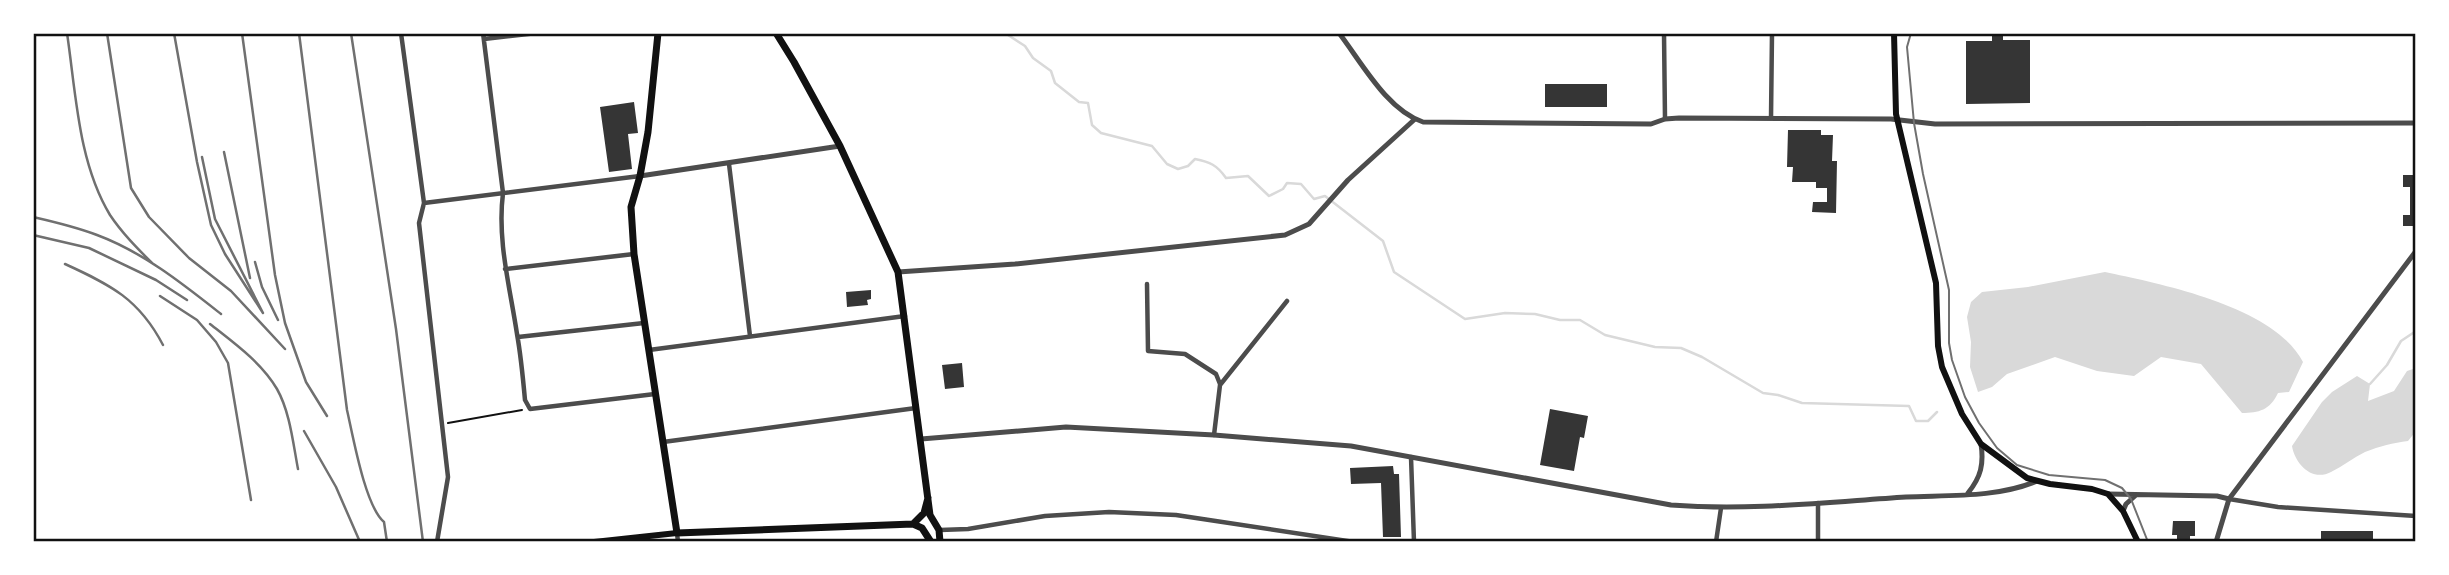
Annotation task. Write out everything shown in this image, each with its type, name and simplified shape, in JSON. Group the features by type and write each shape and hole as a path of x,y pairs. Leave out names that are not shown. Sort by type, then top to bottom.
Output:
{"main road":[{"path":"658,33 653,94 640,177 631,207 634,254 677,538"},
{"path":"776,33 839,146 871,209 898,272 906,316 930,515 939,530 940,542"},
{"path":"1894,33 1894,90 1898,121 1936,283 1938,346 1942,367 1962,414 1981,444 2020,474 2037,481 2108,494 2123,512 2138,542"},
{"path":"913,524 924,513 928,498"},
{"path":"594,542 913,524 922,528 931,542"}],"street":[{"path":"401,33 424,203 419,223 448,477 437,542"},
{"path":"537,33 483,36 503,193 500,218 505,269 518,337 525,400 530,409 656,394"},
{"path":"1339,33 1394,104 1415,120 1423,122 1651,124 1665,119 1771,118 1926,124 2416,123"},
{"path":"1664,33 1665,119"},
{"path":"1771,118 1772,33"},
{"path":"898,272 1015,264 1285,235 1309,225 1348,180 1415,120"},
{"path":"424,203 640,177 839,146"},
{"path":"729,164 750,336"},
{"path":"2216,542 2229,499 2416,251"},
{"path":"505,269 634,254"},
{"path":"1147,284 1148,351 1185,354 1216,374 1220,385 1214,435"},
{"path":"1220,385 1287,301"},
{"path":"649,351 906,316"},
{"path":"518,337 644,323"},
{"path":"663,442 916,408"},
{"path":"921,439 1066,428 1214,435 1351,446 1671,505 1721,508 1968,493 2020,488 2037,481"},
{"path":"1968,493 1981,474 1981,444"},
{"path":"1411,457 1413,542"},
{"path":"2108,494 2217,496 2278,507 2416,516"},
{"path":"2123,512 2136,495"},
{"path":"1818,503 1818,542"},
{"path":"1716,542 1721,508"},
{"path":"939,530 968,530 1045,516 1109,512 1176,515 1354,542"}],"path":[{"path":"443,424 530,409"}],"shaded area":[{"path":"2105,272 2214,300 2268,326 2288,343 2303,362 2289,392 2278,393 2263,409 2242,413 2201,364 2161,357 2134,376 2097,371 2055,357 2007,374 1992,387 1978,392 1970,367 1971,342 1967,317 1971,302 1982,292 2028,287"},
{"path":"2416,368 2416,431 2408,441 2365,452 2324,474 2311,473 2301,465 2292,446 2332,392 2357,376 2370,384 2368,401 2394,391 2407,371"}],"building":[{"path":"1992,33 2003,33 2003,40 2030,40 2030,103 1966,104 1966,41 1992,41"},
{"path":"1545,84 1607,84 1607,107 1545,107"},
{"path":"634,102 638,133 628,134 632,169 609,172 600,107"},
{"path":"1788,130 1821,130 1821,135 1833,135 1832,161 1837,161 1836,213 1812,212 1813,202 1827,202 1827,188 1816,188 1816,182 1792,182 1793,167 1787,167"},
{"path":"2403,175 2416,175 2416,226 2403,226 2403,215 2410,215 2410,187 2403,187"},
{"path":"871,290 868,305 847,307 846,292"},
{"path":"962,363 964,387 945,389 942,365"},
{"path":"1550,409 1588,416 1584,438 1580,437 1574,471 1540,465"},
{"path":"1393,466 1394,474 1399,474 1401,537 1383,537 1381,483 1351,484 1350,468"},
{"path":"2173,521 2195,521 2195,536 2190,536 2190,542 2177,542 2177,535 2172,535"},
{"path":"2321,531 2373,531 2373,542 2321,542"}],"waterway":[{"path":"1005,33 1025,46 1033,58 1051,71 1055,83 1079,102 1088,103 1092,125 1101,133 1152,146 1167,164 1178,169 1188,166 1195,159 1213,165 1226,178 1248,176 1269,196 1283,189 1287,183 1301,184 1314,199 1325,196 1383,241 1394,272 1465,319 1505,313 1580,320 1605,335 1655,347 1681,348 1702,357 1763,393 1802,403 1909,406 1916,421 1928,421 1937,412"},
{"path":"2370,384 2387,365 2401,341 2416,331"}],"tram line":[{"path":"1911,33 1907,47 1914,123 1949,290 1949,343 1952,360 1965,397 1997,448 2017,465 2049,475 2105,480 2122,488 2131,499 2148,542"}],"railway":[{"path":"67,33 80,127 91,173 110,215 152,263"},
{"path":"107,33 131,188 149,217 189,258 231,291 285,349"},
{"path":"174,33 211,225 225,254 263,313 215,219 202,157"},
{"path":"242,33 275,275 285,323 306,382 327,416"},
{"path":"299,33 347,410 356,453 371,501 384,522 387,542"},
{"path":"351,33 396,329 423,542"},
{"path":"224,152 250,278"},
{"path":"33,217 89,232 130,250 177,280 221,314"},
{"path":"33,235 89,248 156,280 187,300"},
{"path":"255,262 262,287 278,320"},
{"path":"65,264 122,295 144,316 163,345"},
{"path":"160,296 197,320 216,342 228,363 251,500"},
{"path":"210,324 238,346 271,379 288,418 298,469"},
{"path":"304,431 336,487 360,542"}]}
